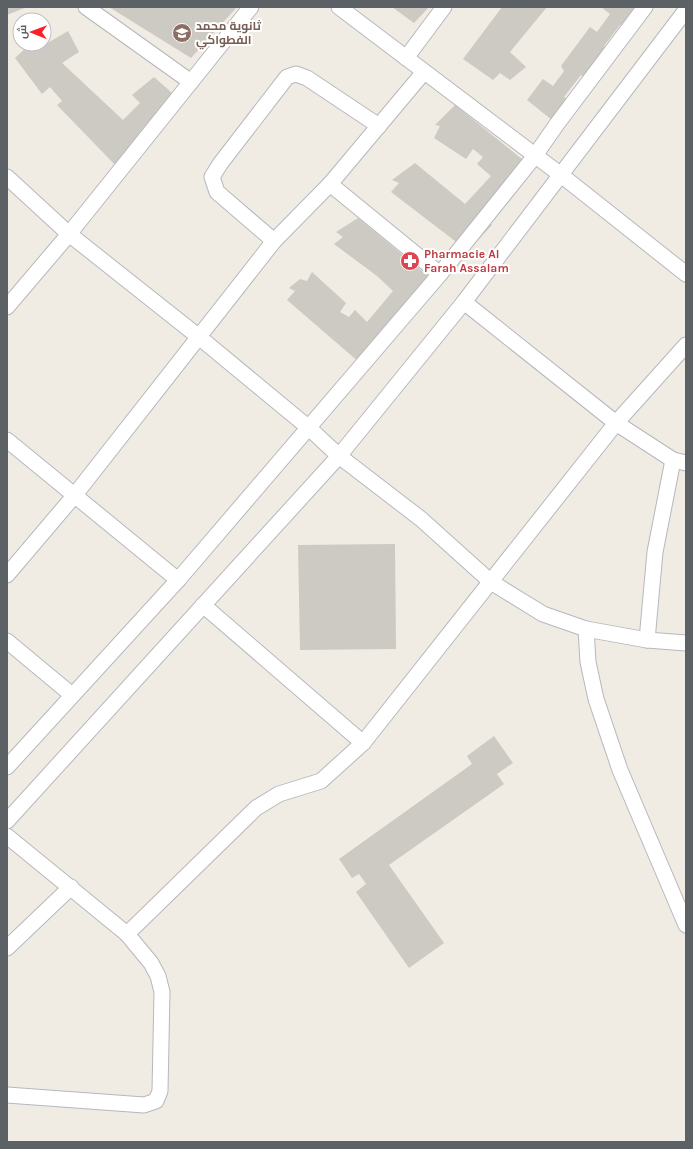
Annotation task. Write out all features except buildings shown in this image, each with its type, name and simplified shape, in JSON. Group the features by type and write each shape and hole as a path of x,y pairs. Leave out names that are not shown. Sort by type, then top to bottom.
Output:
{"street":[{"path":"86,7 191,82"},
{"path":"7,307 69,234 251,7"},
{"path":"339,7 561,175 686,274"},
{"path":"406,58 444,7"},
{"path":"7,767 178,580 440,274 534,156 646,7"},
{"path":"7,821 339,456 464,302 561,175 680,27 686,10"},
{"path":"7,575 74,496 274,241 330,184 424,72"},
{"path":"274,241 217,192 212,177 220,164 287,77 296,74 307,78 379,126"},
{"path":"7,177 69,234 199,337 309,428 339,456 421,519 491,582 543,614 586,629 647,640 686,643"},
{"path":"330,184 440,274"},
{"path":"464,302 616,423 680,462 655,552 647,640"},
{"path":"127,934 256,808 279,794 321,781 362,743 616,423 686,345"},
{"path":"7,440 178,580"},
{"path":"203,605 362,743"},
{"path":"586,629 588,662 596,699 620,770 686,926"},
{"path":"7,641 72,695"},
{"path":"7,836 127,934 151,963 158,976 162,992 160,1091 156,1101 144,1105 7,1095"},
{"path":"7,948 70,887"}],"place":[{"name":"ثانوية محمد الفطواكي","path":"182,33"},
{"name":"Pharmacie Al Farah Assalam","path":"410,261"}]}
